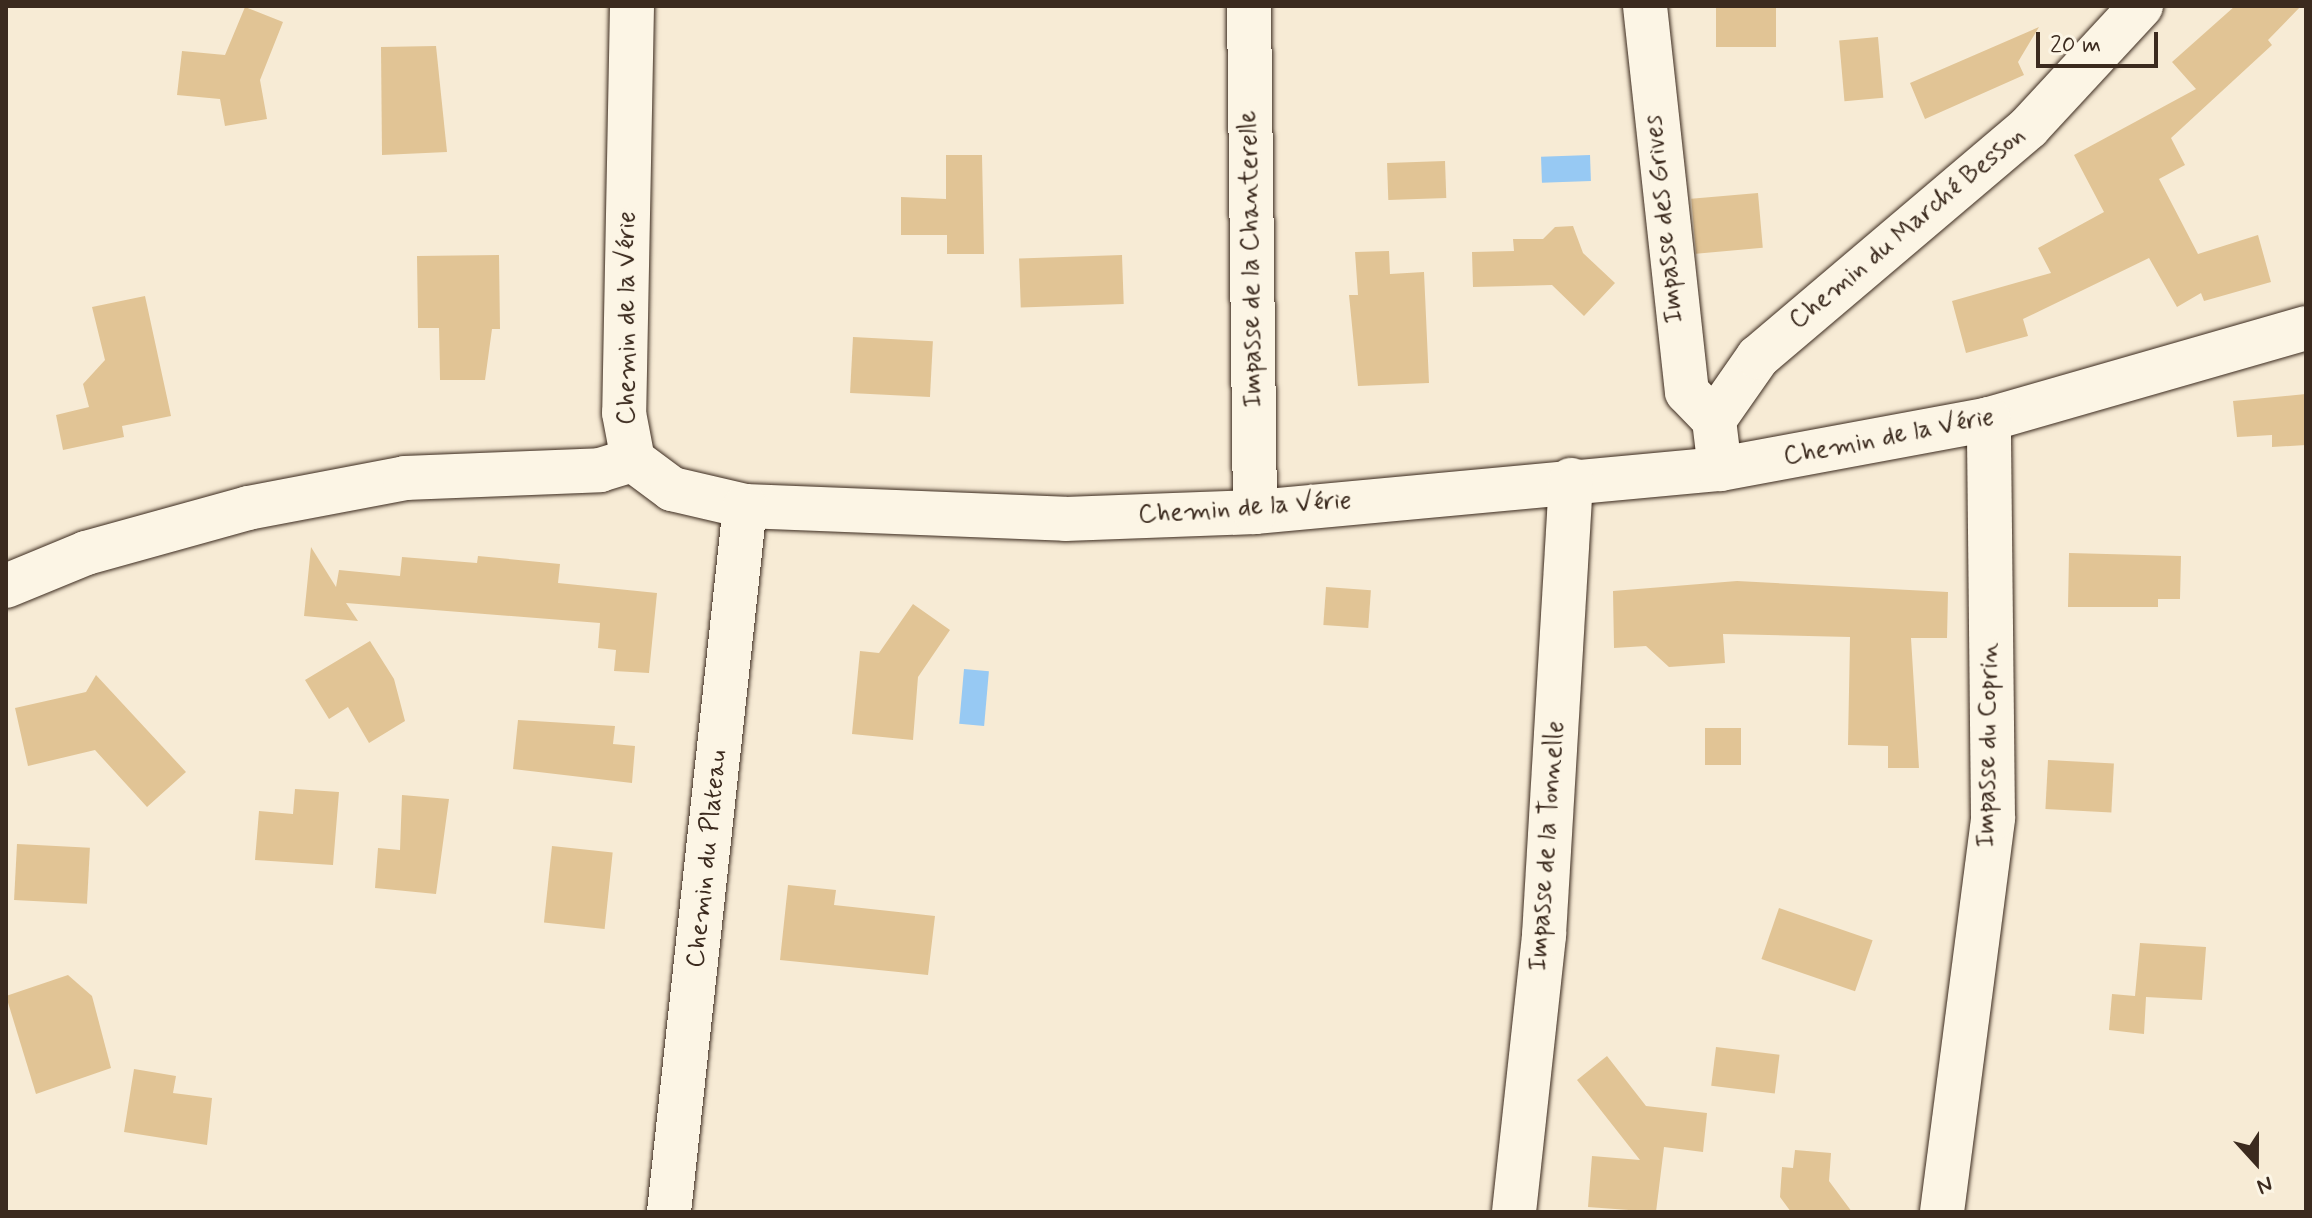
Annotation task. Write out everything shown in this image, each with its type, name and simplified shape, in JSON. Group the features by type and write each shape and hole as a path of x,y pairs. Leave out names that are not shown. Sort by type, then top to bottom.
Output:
{"street":[{"name":"Chemin de la Vérie","path":"632,6 624,413 633,460 672,489 745,506 1065,519 1255,512 1571,480 1720,469 1989,419 2306,328"},
{"name":"Impasse des Grives","path":"1645,6 1687,392 1714,420"},
{"name":"Chemin du Marché Besson","path":"1714,420 1758,357 2029,127 2141,6"},
{"name":"Impasse de la Chanterelle","path":"1240,8 1255,512"},
{"name":"Impasse du Coprin","path":"1942,1212 1993,818 1989,419"},
{"path":"1714,420 1720,469"},
{"path":"6,586 86,553 248,508 405,478 600,470 633,460"},
{"name":"Impasse de la Tonnelle","path":"1514,1212 1544,935 1571,480"},
{"name":"Chemin du Plateau","path":"669,1212 745,506"}],"water":[{"path":"1590,155 1591,181 1542,183 1541,157"},
{"path":"964,669 989,671 984,726 959,724"}],"building":[{"path":"1716,6 1776,6 1776,47 1716,47"},
{"path":"2235,6 2301,6 2268,40 2272,45 2171,138 2185,165 2159,179 2198,254 2258,235 2271,282 2204,301 2201,293 2177,307 2149,258 2023,319 2028,336 1966,353 1952,301 2051,273 2038,248 2104,212 2074,155 2196,89 2172,62"},
{"path":"245,7 283,22 260,80 267,119 225,126 220,99 177,95 182,51 225,55"},
{"path":"2039,27 2018,62 2024,75 1925,119 1910,83"},
{"path":"1878,37 1883,98 1844,101 1839,40"},
{"path":"436,46 447,152 382,155 381,47"},
{"path":"946,155 982,155 984,254 947,254 947,235 901,235 901,197 946,199"},
{"path":"1445,161 1446,198 1388,200 1387,163"},
{"path":"1758,193 1763,248 1696,254 1691,199"},
{"path":"1573,226 1583,253 1615,283 1584,316 1552,285 1473,287 1472,252 1514,251 1513,239 1543,239 1555,227"},
{"path":"1389,251 1390,274 1424,272 1429,383 1358,386 1349,295 1358,295 1355,252"},
{"path":"499,255 500,329 492,329 485,380 440,380 439,328 418,328 417,256"},
{"path":"1122,255 1124,304 1021,308 1019,259"},
{"path":"145,296 171,416 122,426 124,437 63,450 56,415 89,407 83,384 105,360 92,307"},
{"path":"853,337 933,341 930,397 850,393"},
{"path":"2306,394 2306,445 2272,447 2272,435 2237,437 2233,401"},
{"path":"311,547 336,587 339,570 400,576 402,557 477,563 478,556 560,564 558,583 657,593 649,673 614,671 616,650 598,648 600,623 346,603 358,621 304,616"},
{"path":"2069,553 2181,556 2180,599 2158,599 2158,607 2068,607"},
{"path":"1737,581 1948,592 1947,638 1911,638 1919,768 1888,768 1888,746 1848,745 1850,637 1723,634 1725,663 1669,667 1646,646 1614,648 1613,591"},
{"path":"1326,587 1371,590 1368,628 1323,625"},
{"path":"913,604 950,630 918,677 913,740 852,734 860,651 879,653"},
{"path":"370,641 394,679 405,721 369,743 348,707 329,719 305,680"},
{"path":"96,675 186,772 147,807 95,750 28,766 15,708 86,692"},
{"path":"518,720 615,726 613,744 635,746 632,783 513,769"},
{"path":"1705,728 1741,728 1741,765 1705,765"},
{"path":"2048,760 2114,763 2111,812 2045,809"},
{"path":"295,789 339,792 333,865 255,860 259,811 293,814"},
{"path":"402,795 449,799 436,894 375,888 378,848 400,850"},
{"path":"17,844 90,848 87,904 14,900"},
{"path":"552,846 613,852 605,929 544,923"},
{"path":"788,885 836,890 834,905 935,916 928,975 780,960"},
{"path":"1779,908 1873,940 1855,991 1761,959"},
{"path":"2140,943 2206,947 2202,1000 2146,997 2144,1034 2109,1030 2112,994 2135,996"},
{"path":"68,975 92,996 111,1068 36,1094 6,996"},
{"path":"1716,1047 1780,1055 1775,1094 1711,1086"},
{"path":"1607,1056 1646,1106 1707,1113 1703,1152 1664,1147 1656,1212 1588,1207 1592,1156 1640,1160 1577,1080"},
{"path":"134,1069 176,1076 173,1093 212,1098 207,1145 124,1132"},
{"path":"1795,1150 1831,1153 1829,1181 1852,1212 1791,1212 1780,1197 1782,1167 1793,1168"}]}
